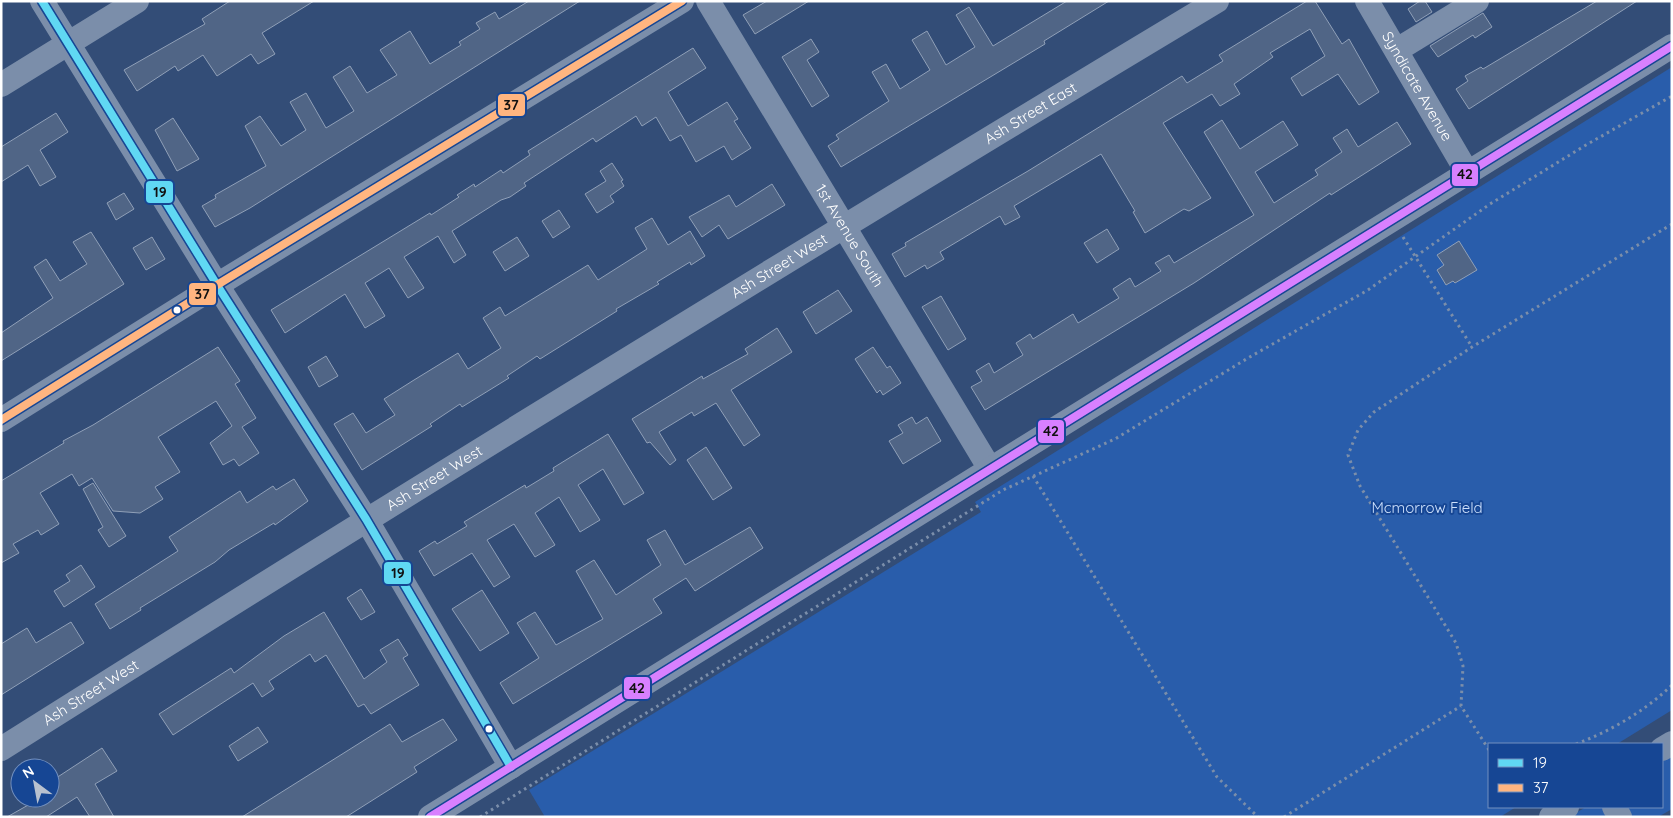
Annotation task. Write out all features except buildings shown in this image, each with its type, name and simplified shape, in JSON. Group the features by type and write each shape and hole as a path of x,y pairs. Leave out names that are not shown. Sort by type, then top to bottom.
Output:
{"street":[{"path":"42,1 217,285 366,519 511,766"},
{"path":"1,85 137,1"},
{"path":"1,420 217,285 682,1"},
{"name":"1st Avenue South","path":"708,1 990,469"},
{"name":"Ash Street East","path":"844,225 1217,1"},
{"name":"Syndicate Avenue","path":"1367,1 1467,172"},
{"path":"1397,50 1476,1"},
{"path":"430,817 1672,46"},
{"name":"Ash Street West","path":"1,749 366,519 844,225"},
{"path":"1551,817 1565,808"}],"path":[{"path":"480,817 1003,490 1114,439 1248,358 1368,290 1414,256 1530,179 1672,96"},
{"path":"1392,220 1472,348"},
{"path":"1488,748 1461,706 1463,666 1456,643 1360,486 1348,456 1358,430 1374,412 1472,348 1672,224"},
{"path":"1033,476 1217,777 1258,817"},
{"path":"1579,743 1600,736 1656,700 1672,685"},
{"path":"1284,817 1461,706"}],"green space":[{"name":"Mcmorrow Field","path":"1672,67 1672,710 1619,743 1488,743 1488,808 1514,808 1500,817 545,817 529,790 981,512 975,502"},
{"path":"1672,754 1672,809 1658,817 1631,817 1626,808 1663,808 1663,759"},
{"path":"1584,808 1603,808 1610,817 1569,817"}],"transit line":[{"name":"19","path":"42,1 217,285 366,519 511,767"},
{"name":"37","path":"1,420 217,285 682,1"},
{"name":"42","path":"430,817 1672,46"}]}
